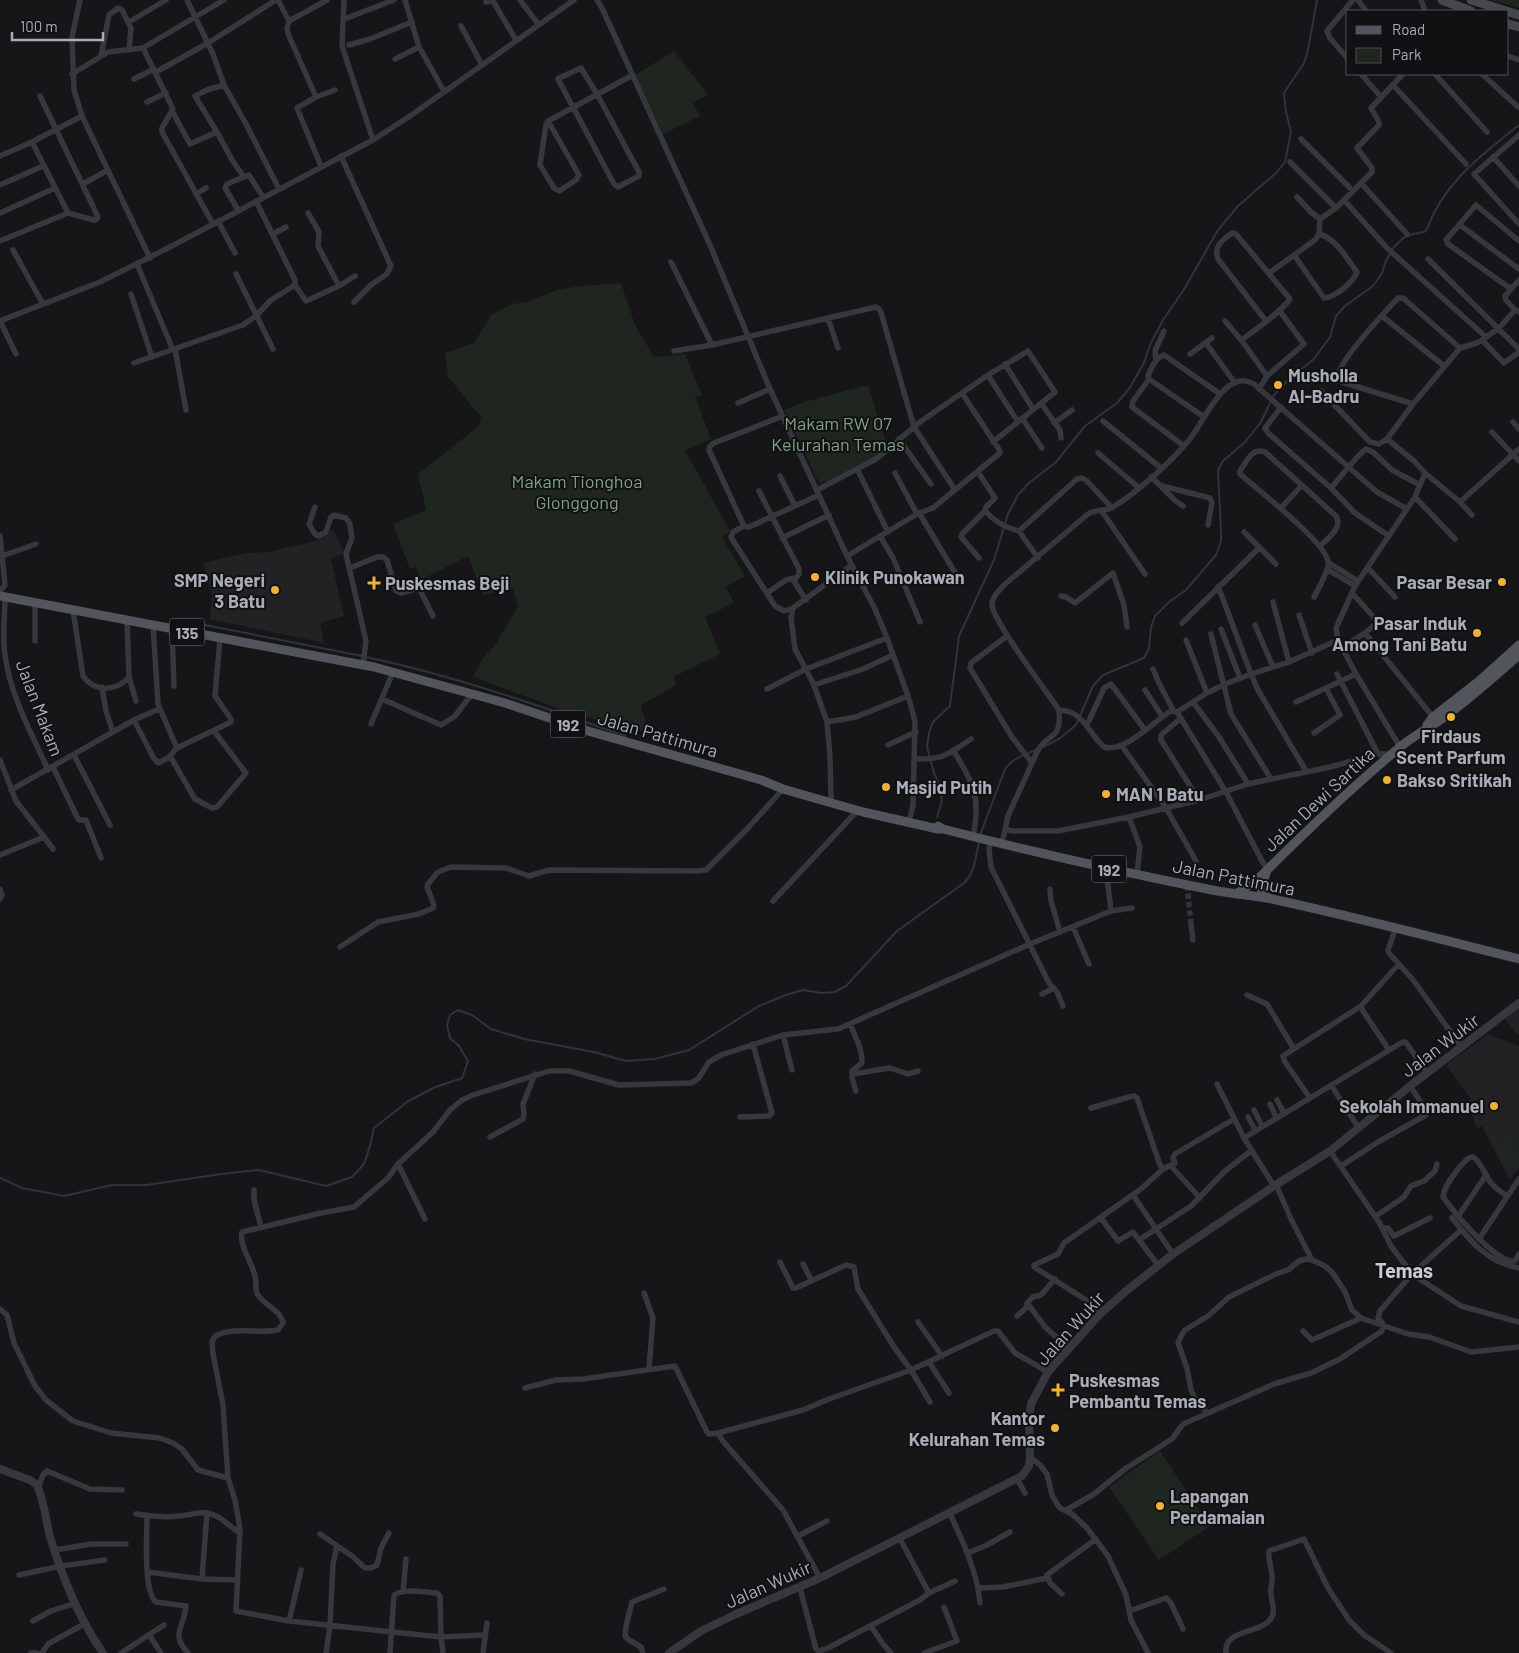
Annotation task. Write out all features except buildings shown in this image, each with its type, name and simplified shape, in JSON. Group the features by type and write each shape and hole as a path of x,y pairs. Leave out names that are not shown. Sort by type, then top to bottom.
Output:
{"main road":[{"path":"1442,0 1468,10"},
{"path":"1471,0 1503,10"},
{"name":"135","path":"2,594 73,610 220,638 364,659 374,667"},
{"name":"Jalan Dewi Sartika","path":"1236,894 1253,883 1400,747 1425,728 1441,719 1482,683 1519,645"},
{"name":"Jalan Dewi Sartika","path":"1425,728 1433,717 1519,655"},
{"name":"Jalan Pattimura","path":"374,667 505,703 588,730 762,780 783,789 858,810 938,830 943,829"},
{"name":"Jalan Pattimura","path":"762,780 831,797 911,812 943,829 981,839 1006,834 1106,869 1271,899 1396,927 1519,959"},
{"path":"1268,869 1261,884 1261,889 1264,895 1271,899"}],"street":[{"path":"80,0 72,37 74,90 82,116 150,258"},
{"path":"129,22 166,0"},
{"path":"187,0 214,54 224,85 279,189"},
{"path":"72,74 111,51 143,48 224,0"},
{"path":"134,78 155,70 208,43 277,0 289,21 287,29 289,36 316,97"},
{"path":"289,21 327,0"},
{"path":"344,0 342,46 373,140"},
{"path":"347,18 394,0"},
{"path":"405,0 419,46 444,91"},
{"path":"520,0 539,25"},
{"path":"16,354 0,321 100,282 150,258 373,140 574,0"},
{"path":"597,0 710,245 770,389 887,638 914,713 916,732 911,812"},
{"path":"1346,57 1330,38 1328,31 1353,0"},
{"path":"486,2 493,1 516,40"},
{"path":"101,56 110,13 121,8 129,22 132,34 129,50"},
{"path":"348,45 370,39 412,22"},
{"path":"461,26 482,65"},
{"path":"396,60 419,46"},
{"path":"143,48 172,106 172,111 190,144 217,132"},
{"path":"1342,53 1346,49"},
{"path":"581,68 597,94 640,174 618,187 614,184 558,79 581,68"},
{"path":"548,121 579,175 576,180 559,190 554,188 540,165 545,127 548,121 633,75"},
{"path":"1362,75 1381,97"},
{"path":"1320,219 1336,208 1372,171 1357,148 1378,126 1379,122 1370,109 1402,75"},
{"path":"1436,75 1487,132"},
{"path":"1483,75 1518,107"},
{"path":"224,85 195,96 232,160 244,176"},
{"path":"1393,85 1466,164"},
{"path":"321,166 298,106 336,90"},
{"path":"147,102 166,93"},
{"path":"0,241 68,213 94,220 98,219 40,96"},
{"path":"172,111 161,130 196,194 235,253"},
{"path":"0,156 82,116"},
{"path":"1518,138 1474,174 1519,224"},
{"path":"1301,139 1353,191"},
{"path":"32,142 68,213"},
{"path":"341,156 391,266 387,274 371,285 354,302"},
{"path":"1493,157 1519,186"},
{"path":"1290,162 1336,208"},
{"path":"0,185 43,166"},
{"path":"83,184 108,170"},
{"path":"238,210 225,187 227,184 249,175 264,197"},
{"path":"1361,182 1407,234"},
{"path":"0,213 55,188"},
{"path":"196,194 206,188"},
{"path":"1297,197 1320,219"},
{"path":"1344,200 1388,249 1484,338 1504,363 1519,351 1499,328 1428,259"},
{"path":"256,201 295,284 306,301 339,286 355,276"},
{"path":"1511,289 1446,240 1476,205 1519,241"},
{"path":"308,212 320,232 318,246 339,286"},
{"path":"1269,273 1314,240 1319,234 1320,219"},
{"path":"1460,225 1519,269"},
{"path":"272,234 286,227"},
{"path":"1242,341 1266,321 1279,310 1290,300 1235,233 1232,233 1216,249 1216,255 1221,265 1266,321"},
{"path":"1294,255 1324,298 1331,297 1354,280 1357,272 1328,237 1319,234"},
{"path":"13,250 43,304"},
{"path":"671,262 712,345"},
{"path":"137,264 174,350 186,410"},
{"path":"236,274 273,349"},
{"path":"1320,391 1370,442 1379,444 1387,439 1413,404 1460,348 1477,343 1499,328 1517,311 1505,297 1519,280"},
{"path":"134,363 243,325 256,316 271,300 295,284"},
{"path":"131,294 152,357"},
{"path":"1413,404 1354,386 1337,378 1338,374 1351,353 1398,298 1403,298 1460,348"},
{"path":"674,351 712,345 876,307 880,310 914,427 955,490"},
{"path":"1259,388 1267,376 1304,344 1279,310"},
{"path":"1382,316 1444,366"},
{"path":"828,318 838,348"},
{"path":"1225,321 1267,376"},
{"path":"1156,360 1155,351 1164,331"},
{"path":"1190,354 1212,338"},
{"path":"1206,343 1234,383"},
{"path":"852,565 806,600 784,611 778,609 766,593 731,537 733,532 744,526 749,527 795,506 880,456 914,427 988,375 1028,351 1055,390 1054,393 993,442"},
{"path":"1184,446 1132,407 1133,401 1148,379 1149,372 1156,360 1164,354 1220,394"},
{"path":"1005,364 1033,410"},
{"path":"988,375 1042,448"},
{"path":"1148,379 1204,417"},
{"path":"1392,754 1378,754 1330,767 1248,784 1199,800 1130,817 1058,831 1006,834 1008,816 1038,749 1052,738 1057,731 1060,718 1059,710 1007,636 992,606 993,599 1004,585 1088,514 1093,511 1112,508 1161,468 1184,446 1220,394 1234,383 1249,381 1259,388 1377,492 1406,509"},
{"path":"738,403 770,389"},
{"path":"847,556 918,514 931,509 1000,453 1000,450 962,393"},
{"path":"1041,403 1061,433 1061,438"},
{"path":"1281,407 1266,428 1268,433 1331,488 1360,518 1389,536"},
{"path":"1054,423 1072,410"},
{"path":"744,526 709,448 714,443 783,416"},
{"path":"1103,422 1161,468"},
{"path":"1512,422 1519,429"},
{"path":"1492,432 1519,461"},
{"path":"899,439 931,484"},
{"path":"1387,439 1460,502 1472,515"},
{"path":"1331,488 1350,468 1362,451 1368,449 1392,470 1420,485"},
{"path":"1460,502 1519,449"},
{"path":"1320,546 1338,526 1339,522 1336,516 1265,452 1260,450 1254,451 1240,471 1240,474 1281,508 1320,546 1328,566 1357,583"},
{"path":"1098,452 1138,488"},
{"path":"857,470 888,532"},
{"path":"978,472 995,497 986,507 986,511 961,537 979,558"},
{"path":"896,473 918,514 956,576"},
{"path":"1400,747 1356,674 1338,640 1336,628 1357,583 1415,497 1425,473"},
{"path":"780,476 795,506"},
{"path":"1151,477 1176,502 1183,506"},
{"path":"1020,531 1077,479 1082,478 1087,481 1112,508"},
{"path":"1162,486 1210,498 1212,503 1208,525"},
{"path":"1281,508 1301,486"},
{"path":"758,491 799,569 795,583 806,600"},
{"path":"1415,497 1455,539"},
{"path":"314,507 309,524 314,534 318,536 326,532 333,515 344,517 349,522 352,540 346,554 365,633 366,648 364,659"},
{"path":"1101,510 1145,574"},
{"path":"986,511 997,522 1020,531 1038,558"},
{"path":"782,538 829,515"},
{"path":"1244,532 1276,564"},
{"name":"Jalan Makam","path":"0,536 4,585 2,594 2,656 16,696 50,769 78,819 86,820 101,858"},
{"path":"880,536 901,576 920,622"},
{"path":"2,556 36,544"},
{"path":"1182,623 1259,548"},
{"path":"350,568 377,557 383,557 387,560 396,590 401,593 419,588 433,616"},
{"path":"1314,597 1328,566"},
{"path":"1368,568 1395,596"},
{"path":"1060,596 1075,602 1113,574 1124,605 1127,627"},
{"path":"766,593 786,580 795,578"},
{"path":"1218,586 1251,674 1261,695 1306,771"},
{"path":"1342,647 1365,634 1378,621 1352,593"},
{"path":"35,602 35,641"},
{"path":"1273,602 1290,662"},
{"path":"793,608 791,618 795,648 814,685 827,722 831,797"},
{"path":"73,610 83,676 89,684 102,687 117,685 125,682 129,677"},
{"path":"1299,615 1312,653"},
{"path":"127,620 129,677 136,701"},
{"path":"153,625 159,709 177,748"},
{"path":"1255,625 1273,667"},
{"path":"172,629 174,686"},
{"path":"1221,629 1240,678"},
{"path":"1211,634 1233,718 1271,779"},
{"path":"1365,634 1433,717"},
{"path":"1007,636 970,663 970,668 1024,754 1032,763"},
{"path":"134,720 156,762 170,756 177,748 232,721 215,696 220,638"},
{"path":"767,690 806,669 887,638"},
{"path":"1186,640 1207,693"},
{"path":"1059,710 1067,710 1074,713 1087,725 1104,747 1122,746 1162,716 1193,702 1223,685 1290,662 1338,640"},
{"path":"814,685 863,669 893,655"},
{"path":"1153,669 1160,687 1226,792 1268,869"},
{"path":"371,724 392,672"},
{"path":"1337,674 1378,754"},
{"path":"1296,702 1356,674"},
{"path":"1087,725 1104,688 1111,684 1145,730"},
{"path":"102,687 108,720 113,732"},
{"path":"1314,733 1340,715 1326,688"},
{"path":"1145,690 1162,716"},
{"path":"382,698 441,725 455,716 472,694"},
{"path":"827,722 856,717 908,696"},
{"path":"1193,702 1219,737 1248,784"},
{"path":"11,790 134,720 159,709"},
{"path":"1180,719 1161,735 1161,740 1199,800"},
{"path":"170,756 195,800 212,808 217,807 246,773 214,731"},
{"path":"888,745 916,732"},
{"path":"915,759 932,760 942,757 972,739"},
{"path":"1122,746 1166,808 1196,861"},
{"path":"954,750 967,772 976,795 981,839 989,849 991,866 1049,983 1059,995 1063,1006"},
{"path":"74,755 110,825"},
{"path":"0,760 11,790 20,807 53,849"},
{"path":"340,947 378,922 419,914 433,908 434,905 427,887 428,884 438,872 451,866 506,868 529,876 549,870 696,872 706,870 783,789"},
{"path":"773,901 858,810"},
{"path":"1130,817 1140,847 1137,874"},
{"path":"0,855 44,837"},
{"path":"1106,869 1111,911"},
{"path":"0,889 2,895 0,899"},
{"path":"1050,889 1051,900 1060,932"},
{"path":"484,1635 441,1637 289,1621 237,1612 240,1532 235,1500 228,1478 223,1405 216,1374 212,1342 214,1338 222,1333 249,1330 268,1332 278,1330 283,1323 278,1313 266,1304 256,1292 255,1275 241,1235 244,1231 354,1207 388,1178 398,1164 433,1132 450,1110 462,1100 473,1095 549,1071 569,1071 625,1086 690,1083 698,1079 709,1062 721,1055 783,1034 828,1031 850,1024 1073,926 1111,911 1132,908"},
{"path":"1191,924 1193,940"},
{"path":"1073,926 1089,964"},
{"path":"1396,927 1388,950 1389,953 1398,966 1414,981 1462,1048"},
{"path":"1310,1098 1283,1057 1294,1048 1361,1006 1398,966"},
{"path":"1042,994 1054,988"},
{"path":"1247,995 1267,1004 1294,1048"},
{"name":"Jalan Wukir","path":"669,1653 701,1631 800,1588 898,1537 1017,1479 1027,1472 1030,1457 1029,1417 1031,1404 1048,1372 1100,1315 1126,1291 1173,1254 1275,1185 1330,1151 1410,1086 1519,1003"},
{"path":"1361,1006 1389,1050"},
{"path":"850,1024 857,1039 862,1062 852,1071 856,1091"},
{"path":"783,1034 792,1070"},
{"path":"1244,1138 1276,1117 1405,1042 1427,1074"},
{"path":"740,1117 769,1116 772,1113 753,1044"},
{"path":"852,1074 890,1068 908,1074 918,1071"},
{"path":"490,1137 522,1119 524,1113 522,1104 535,1074"},
{"path":"1217,1084 1244,1138 1275,1185 1312,1260"},
{"path":"1331,1085 1358,1127"},
{"path":"1341,1166 1378,1142 1426,1115 1427,1111 1410,1086"},
{"path":"1091,1108 1128,1097 1134,1096 1137,1098 1163,1169"},
{"path":"1277,1100 1284,1113"},
{"path":"1270,1104 1276,1117"},
{"path":"1254,1110 1262,1126"},
{"path":"1248,1116 1255,1130"},
{"path":"1100,1315 1086,1300 1034,1265 1058,1254 1062,1250 1064,1243 1146,1185 1163,1169 1171,1166 1175,1162 1173,1158 1175,1154 1234,1119"},
{"path":"1140,1240 1191,1206 1225,1171 1252,1150"},
{"path":"1330,1151 1376,1216 1391,1246 1412,1274 1461,1306 1519,1322"},
{"path":"1507,1196 1492,1184 1472,1157 1468,1158 1459,1168 1445,1189 1443,1197 1487,1246 1508,1261 1515,1260 1519,1254"},
{"path":"398,1164 425,1219"},
{"path":"1376,1216 1404,1197 1411,1186 1424,1182 1435,1171 1438,1164"},
{"path":"1171,1166 1200,1198"},
{"path":"1459,1216 1486,1175"},
{"path":"1479,1239 1519,1179"},
{"path":"254,1190 254,1200 261,1227"},
{"path":"1133,1194 1173,1254"},
{"path":"1101,1218 1118,1241 1133,1232 1158,1266"},
{"path":"1382,1228 1388,1228 1394,1236 1430,1218"},
{"path":"1452,1218 1473,1244 1490,1258 1511,1267 1519,1268"},
{"path":"1066,1510 1094,1494 1126,1469 1172,1439 1183,1424 1274,1384 1311,1372 1340,1359 1382,1331 1383,1324 1377,1315 1412,1274 1461,1230"},
{"path":"1207,1413 1191,1390 1187,1368 1178,1343 1183,1333 1208,1316 1228,1297 1288,1270 1301,1260 1312,1260 1325,1266 1332,1272 1345,1292 1352,1310 1360,1318 1383,1324 1408,1334 1429,1337 1471,1352 1519,1347"},
{"path":"780,1262 793,1288 801,1287 846,1265 854,1266 858,1289 894,1348 912,1370 930,1402"},
{"path":"803,1264 812,1281"},
{"path":"1017,1316 1026,1308 1034,1296 1041,1295 1055,1279"},
{"path":"644,1293 653,1318 650,1369"},
{"path":"1028,1303 1046,1328 1069,1348"},
{"path":"0,1309 7,1315 14,1343 35,1386 46,1400 73,1421 111,1433 160,1438 182,1449 198,1470 228,1478"},
{"path":"1303,1331 1312,1340 1360,1318"},
{"path":"918,1322 942,1356"},
{"path":"525,1388 556,1380 583,1379 675,1366 709,1434 803,1410 912,1370 994,1330 998,1331 1015,1353 1048,1372"},
{"path":"930,1362 949,1393"},
{"path":"718,1433 783,1510 820,1578"},
{"path":"1030,1457 1047,1474 1054,1500 1060,1508 1077,1518 1096,1539 1118,1576 1126,1595 1131,1620 1148,1653"},
{"path":"0,1469 30,1480 38,1488 61,1566 76,1603 103,1653"},
{"path":"38,1488 43,1475 47,1471 90,1489 122,1490"},
{"path":"1017,1479 1025,1493"},
{"path":"949,1512 968,1553 975,1575 980,1603"},
{"path":"136,1514 180,1516 207,1513 220,1518 240,1532"},
{"path":"202,1579 207,1513"},
{"path":"147,1515 147,1572 150,1595 153,1601 186,1606 178,1640 188,1653"},
{"path":"798,1536 827,1521"},
{"path":"968,1553 1010,1532"},
{"path":"320,1534 352,1556 365,1568 377,1565 389,1534"},
{"path":"898,1537 929,1593"},
{"path":"1062,1594 1051,1585 1047,1574 1096,1539"},
{"path":"1226,1653 1227,1645 1235,1636 1260,1628 1272,1617 1272,1576 1269,1551 1304,1539 1328,1588 1349,1620 1364,1635 1391,1653"},
{"path":"55,1550 91,1544 126,1544"},
{"path":"326,1653 336,1546"},
{"path":"403,1592 406,1559"},
{"path":"19,1575 61,1566 105,1560"},
{"path":"289,1621 301,1570"},
{"path":"147,1572 202,1579 238,1580"},
{"path":"978,1588 1003,1587 1047,1578"},
{"path":"800,1588 816,1649 819,1651 829,1651 920,1600 929,1593 955,1581"},
{"path":"643,1653 641,1647 625,1636 632,1602 664,1589"},
{"path":"390,1653 393,1632 394,1595 403,1592 437,1593 439,1595 443,1653"},
{"path":"1129,1611 1136,1610 1161,1599 1169,1599 1183,1630"},
{"path":"33,1621 51,1611 76,1603"},
{"path":"924,1653 957,1641 944,1607"},
{"path":"45,1648 86,1623"},
{"path":"483,1653 487,1623"},
{"path":"122,1653 164,1625"},
{"path":"872,1626 890,1653"},
{"path":"149,1635 161,1653"},
{"path":"31,1653 37,1653"}],"shaded area":[{"name":"SMP Negeri 3 Batu","path":"333,529 344,553 331,559 344,616 320,623 324,643 210,619 212,594 203,563 246,553 268,552 315,541"},
{"path":"1519,1007 1519,1035 1516,1034 1504,1017"},
{"name":"Sekolah Immanuel","path":"1488,1034 1519,1046 1519,1168 1509,1179 1482,1126 1477,1128 1467,1102 1471,1099 1446,1065"}],"green space":[{"path":"1491,0 1519,0 1519,8"},
{"path":"674,51 708,95 693,103 700,116 663,134 635,75"},
{"name":"Makam Tionghoa Glonggong","path":"621,283 635,325 654,357 685,354 702,395 695,396 711,439 685,450 730,531 722,537 745,576 726,587 734,603 705,617 720,654 673,677 676,685 641,705 648,733 568,712 473,677 483,658 495,645 518,607 513,588 483,595 468,556 421,580 416,567 410,569 393,524 426,510 418,474 479,426 481,417 448,377 445,353 474,343 491,315 512,304 528,302 557,290"},
{"name":"Makam RW 07 Kelurahan Temas","path":"868,385 887,446 855,469 819,483 784,410 804,402"},
{"path":"1508,1136 1519,1151 1519,1161 1511,1167 1495,1146"},
{"name":"Lapangan Perdamaian","path":"1160,1451 1210,1526 1159,1560 1109,1487"}],"waterway":[{"path":"937,817 942,801 940,786 934,773 927,747 929,733 933,722 950,706 959,636 994,560 1008,514 1018,495 1029,483 1056,462 1085,426 1117,403 1129,389 1144,363 1150,345 1163,320 1183,291 1218,230 1238,206 1277,172 1285,162 1291,132 1284,93 1304,63 1317,0"},
{"path":"1043,747 1059,739 1076,725 1093,686 1103,675 1144,658 1149,648 1151,627 1155,616 1169,602 1186,590 1216,555 1221,541 1218,470 1223,461 1245,442 1261,422 1274,395 1289,379 1314,359 1330,337 1336,316 1345,306 1373,286 1382,273 1394,247 1403,238 1424,232 1453,184 1478,159 1519,125"},
{"path":"205,625 362,656"},
{"path":"366,657 465,682 625,736"},
{"path":"980,835 1005,769 1015,759 1036,750"},
{"path":"0,1178 22,1188 64,1196 112,1185 147,1185 259,1170 326,1186 352,1177 364,1164 374,1128 407,1102 433,1088 462,1078 468,1061 459,1046 450,1038 447,1025 450,1015 458,1010 472,1015 491,1029 524,1039 594,1052 626,1061 655,1059 689,1050 759,1006 803,990 821,993 835,992 846,986 897,931 964,883 973,869 979,842"}],"tunnel":[{"path":"1187,885 1191,924"}],"place":[{"name":"Musholla Al-Badru","path":"1278,385"},
{"name":"Klinik Punokawan","path":"815,577"},
{"name":"Pasar Besar","path":"1502,582"},
{"name":"Puskesmas Beji","path":"374,583"},
{"name":"SMP Negeri 3 Batu","path":"275,590"},
{"name":"Pasar Induk Among Tani Batu","path":"1477,633"},
{"name":"Firdaus Scent Parfum","path":"1451,717"},
{"name":"Bakso Sritikah","path":"1387,780"},
{"name":"Masjid Putih","path":"886,787"},
{"name":"MAN 1 Batu","path":"1106,794"},
{"name":"Sekolah Immanuel","path":"1494,1106"},
{"name":"Puskesmas Pembantu Temas","path":"1058,1390"},
{"name":"Kantor Kelurahan Temas","path":"1055,1428"},
{"name":"Lapangan Perdamaian","path":"1160,1506"}],"district":[{"name":"Temas","path":"1404,1270"}]}
